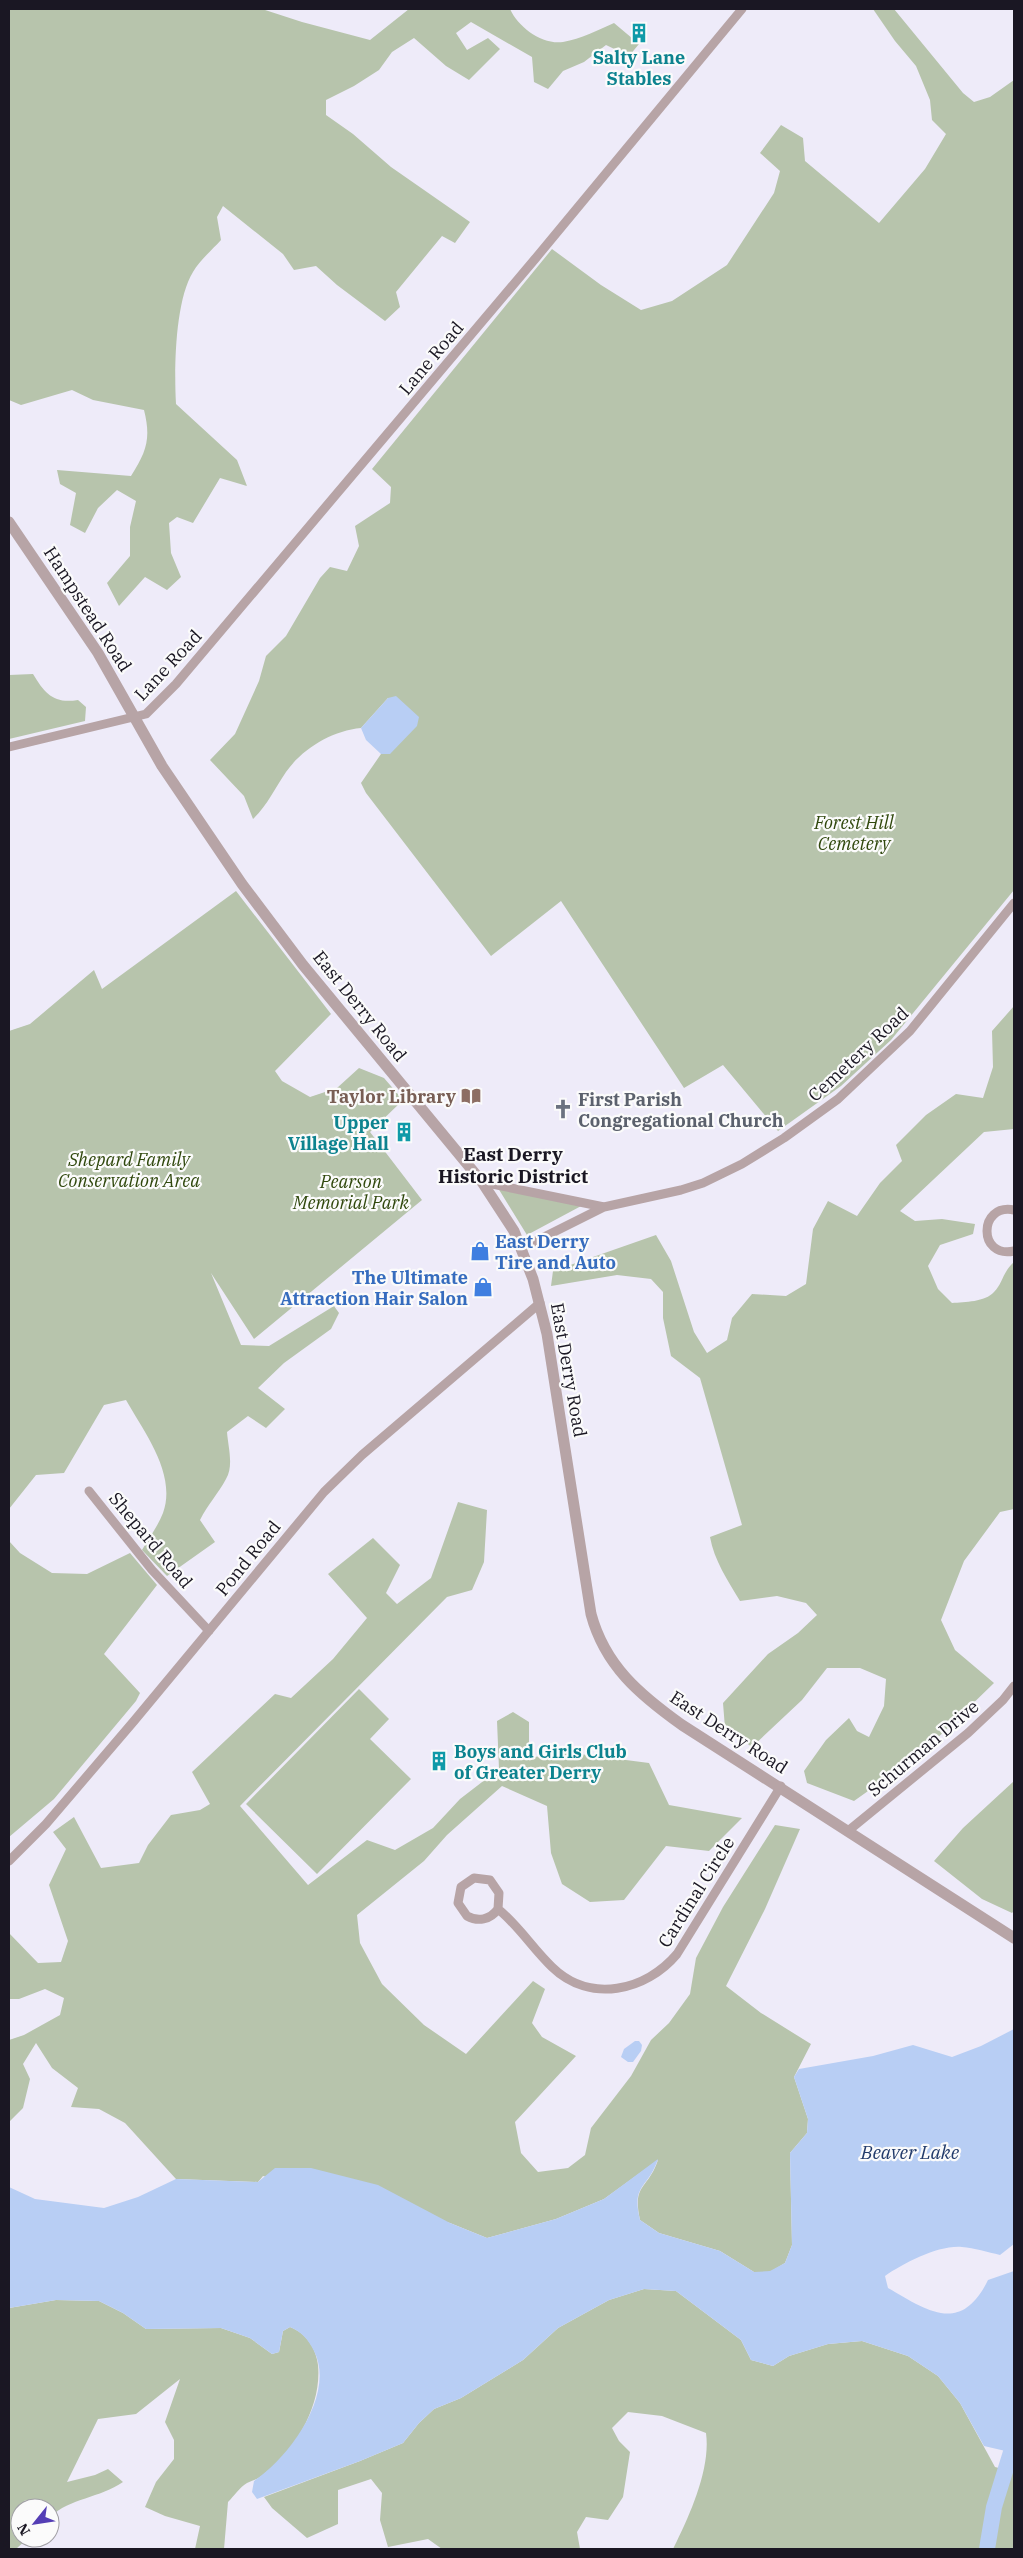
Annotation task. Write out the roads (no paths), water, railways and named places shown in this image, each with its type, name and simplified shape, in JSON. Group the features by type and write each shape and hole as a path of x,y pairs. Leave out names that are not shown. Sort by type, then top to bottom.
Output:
{"street":[{"name":"Lane Road","path":"136,718 146,714 182,677 529,267 742,9"},
{"name":"Hampstead Road","path":"9,522 98,653 136,718"},
{"path":"9,747 136,718"},
{"name":"East Derry Road","path":"136,718 178,790 263,913 482,1182 504,1214 522,1248 540,1303 553,1364 589,1604 603,1647 622,1675 646,1698 682,1725 781,1786 848,1832 1014,1938"},
{"name":"Cemetery Road","path":"522,1248 604,1207 681,1190 722,1174 770,1147 838,1099 915,1026 1014,903"},
{"path":"482,1182 604,1207"},
{"path":"1014,1210 997,1212 988,1222 987,1231 989,1240 994,1247 1002,1251 1014,1251"},
{"name":"Pond Road","path":"9,1861 46,1824 210,1631 295,1525 335,1480 540,1303"},
{"name":"Shepard Road","path":"90,1491 152,1570 210,1631"},
{"name":"Schurman Drive","path":"848,1832 980,1722 1014,1686"},
{"name":"Cardinal Circle","path":"498,1909 518,1928 552,1967 569,1980 585,1986 605,1989 620,1988 644,1981 667,1966 677,1954 781,1786"},
{"path":"474,1878 490,1880 500,1892 498,1909 486,1918 474,1919 467,1916 458,1903 461,1887 474,1878"}],"water":[{"path":"396,696 419,717 417,726 390,754 381,754 366,740 361,728 388,698"},
{"name":"Beaver Lake","path":"1014,2029 1014,2244 1000,2255 962,2247 943,2249 911,2261 885,2276 888,2288 917,2304 930,2310 955,2313 967,2308 978,2297 988,2280 1014,2271 1014,2453 984,2446 960,2403 938,2376 908,2356 862,2341 828,2344 789,2356 773,2366 751,2360 741,2340 676,2291 644,2289 609,2300 558,2328 523,2360 461,2398 434,2409 419,2423 403,2443 257,2499 252,2492 254,2481 268,2471 294,2441 314,2405 319,2386 319,2368 314,2351 307,2339 301,2334 290,2327 283,2331 279,2352 272,2354 250,2338 221,2328 146,2329 123,2313 99,2301 56,2300 9,2308 9,2187 35,2199 104,2208 138,2197 176,2179 258,2182 275,2168 311,2168 378,2185 450,2223 487,2238 556,2219 604,2199 658,2159 639,2193 638,2208 640,2220 659,2233 720,2251 754,2272 770,2271 785,2263 792,2245 790,2153 807,2133 808,2119 794,2077 799,2069 873,2056 913,2045 952,2057 981,2046"},
{"path":"635,2041 639,2041 642,2045 641,2051 633,2062 628,2062 621,2057 624,2049"}],"waterway":[{"path":"987,2549 994,2507 1011,2452"}],"place":[{"name":"Salty Lane Stables","path":"639,33"},
{"name":"Taylor Library","path":"471,1096"},
{"name":"First Parish Congregational Church","path":"563,1109"},
{"name":"Upper Village Hall","path":"404,1132"},
{"name":"East Derry Tire and Auto","path":"480,1251"},
{"name":"The Ultimate Attraction Hair Salon","path":"483,1287"},
{"name":"Boys and Girls Club of Greater Derry","path":"439,1761"}],"district":[{"name":"East Derry Historic District","path":"513,1165"}],"park label":[{"name":"Forest Hill Cemetery","path":"854,832"},
{"name":"Shepard Family Conservation Area","path":"129,1169"},
{"name":"Pearson Memorial Park","path":"351,1191"}]}
